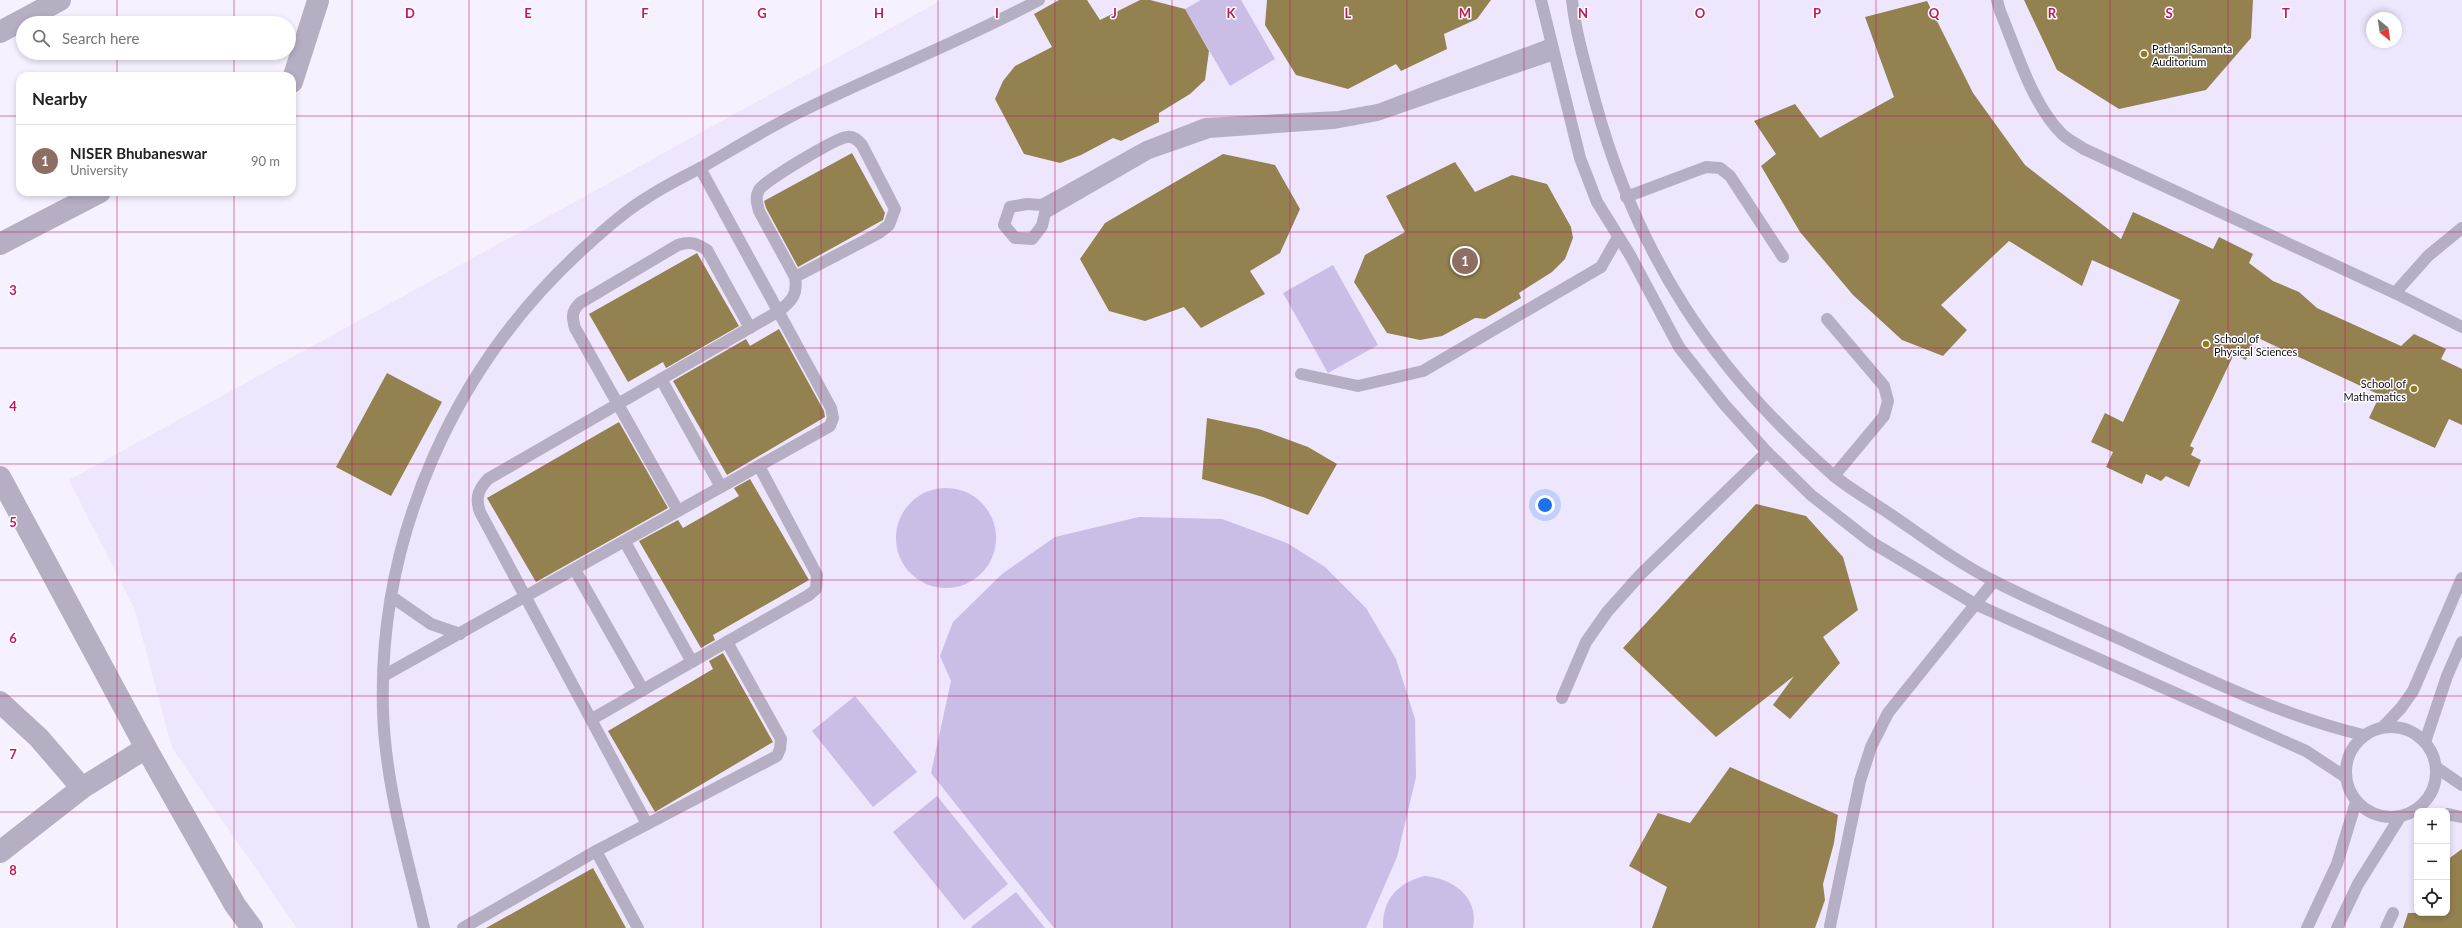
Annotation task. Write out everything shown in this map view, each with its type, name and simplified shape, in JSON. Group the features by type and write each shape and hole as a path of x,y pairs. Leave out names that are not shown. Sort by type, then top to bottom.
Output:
{"street":[{"path":"30,16 60,0"},
{"path":"296,72 322,0"},
{"path":"0,32 16,23"},
{"path":"0,244 92,196"},
{"path":"0,477 146,748 235,905 252,928"},
{"path":"0,702 39,738 82,788"},
{"path":"0,852 82,788 146,748"}],"lane":[{"path":"424,928 395,808 387,757 383,709 384,675 392,597 396,571 417,498 437,446 490,353 522,310 553,276 608,226 648,197 797,114 985,29 1038,0"},
{"path":"1541,0 1580,158 1597,202 1618,236 1679,347 1724,404 1767,452 1811,495 1870,542 1975,604 2306,751 2344,776"},
{"path":"1572,0 1576,33 1604,134 1626,198 1661,268 1704,338 1754,399 1834,476 1926,539 1994,581 2152,654 2305,719 2364,735"},
{"path":"1998,0 2000,11 2043,110 2062,134 2084,149 2395,293 2462,327"},
{"path":"1552,49 1377,115 1333,123 1209,132 1149,153 1046,213 1042,226 1032,239 1015,238 1004,225 1010,207 1027,204 1042,205 1146,146 1205,124 1339,116 1378,110 1552,49"},
{"path":"647,824 592,719 524,598 480,512 476,501 479,488 488,479 779,311 791,301 795,294 795,277 760,211 756,200 760,189 769,180 834,142 847,137 857,138 895,209 893,219 879,233 795,277"},
{"path":"1626,198 1706,167 1720,168 1730,176 1783,257"},
{"path":"384,675 575,570 830,426 833,418 831,408 700,168"},
{"path":"2395,293 2428,256 2462,228"},
{"path":"1301,374 1358,386 1423,371 1601,267 1618,236"},
{"path":"678,511 575,328 572,318 573,310 580,303 678,245 688,242 697,243 707,250 750,328"},
{"path":"1828,319 1884,386 1888,401 1884,416 1834,476"},
{"path":"661,379 721,487"},
{"path":"1562,698 1586,642 1607,612 1641,574 1767,452"},
{"path":"592,719 809,595 816,589 818,582 817,575 759,466"},
{"path":"624,542 692,662"},
{"path":"575,570 643,690"},
{"path":"2383,727 2401,708 2413,691 2462,578"},
{"path":"1830,926 1860,781 1871,747 1888,713 1994,581"},
{"path":"392,597 431,624 460,634"},
{"path":"463,928 596,851 777,756 780,749 781,739 727,642"},
{"path":"2425,742 2447,676 2462,642"},
{"path":"2414,812 2400,817 2377,815 2356,802 2344,776 2345,761 2364,735 2383,727 2397,726 2415,733 2425,742 2433,755 2437,768 2430,795 2419,808"},
{"path":"2437,768 2462,784"},
{"path":"2307,928 2337,864 2356,802"},
{"path":"2450,815 2462,817"},
{"path":"2338,928 2358,884 2400,817"},
{"path":"596,851 638,928"},
{"path":"2386,928 2393,913"}],"shaded area":[{"path":"942,0 2462,0 2462,928 297,928 172,748 135,610 69,480"},
{"path":"1201,0 1241,0 1275,59 1230,86 1185,9"},
{"path":"1333,265 1378,345 1328,373 1283,293"},
{"path":"946,488 965,492 981,503 992,519 996,538 992,557 981,573 965,584 946,588 927,584 911,573 900,557 896,538 900,519 911,503 927,492"},
{"path":"1139,517 1222,519 1287,543 1325,567 1366,608 1396,659 1415,719 1416,777 1397,857 1366,928 1054,928 931,773 951,681 940,656 953,622 1002,574 1055,537"},
{"path":"855,696 917,772 873,807 812,731"},
{"path":"937,796 1008,884 964,920 893,832"},
{"path":"1424,876 1444,880 1461,891 1468,898 1474,917 1473,928 1383,928 1385,909 1393,894 1406,883"},
{"path":"1016,892 1045,928 971,927"}],"building":[{"path":"1059,0 1087,0 1100,20 1140,0 1150,0 1185,9 1209,51 1205,80 1190,94 1159,113 1159,122 1121,141 1113,138 1081,155 1060,163 1024,154 995,99 1003,81 1015,66 1052,47 1034,14"},
{"path":"1267,0 1491,0 1477,19 1444,34 1447,49 1401,71 1396,64 1348,89 1296,75 1265,25"},
{"name":"Pathani Samanta Auditorium","path":"2024,0 2253,0 2251,38 2206,90 2119,109 2057,70"},
{"path":"1927,1 1973,93 2025,165 2121,239 2133,212 2213,249 2219,237 2253,254 2249,263 2273,281 2299,292 2317,308 2401,346 2414,334 2446,349 2441,359 2462,369 2462,425 2449,419 2435,448 2369,418 2380,395 2256,337 2246,360 2234,354 2190,446 2194,448 2191,455 2201,460 2189,487 2166,476 2161,481 2146,474 2142,484 2106,467 2113,452 2091,442 2105,413 2123,422 2180,300 2092,260 2082,286 2009,241 1941,305 1967,330 1943,356 1902,340 1853,295 1800,232 1761,166 1776,154 1754,121 1795,104 1820,138 1894,97 1865,17"},
{"path":"852,153 885,213 883,220 798,267 766,208 764,201"},
{"path":"1223,154 1275,165 1300,209 1280,253 1250,271 1265,294 1201,328 1184,307 1145,321 1109,311 1080,259 1105,223"},
{"path":"1455,162 1475,192 1512,175 1547,184 1571,227 1573,238 1565,259 1552,272 1519,293 1521,298 1485,319 1475,318 1442,336 1420,340 1387,333 1354,282 1365,255 1405,232 1386,196"},
{"path":"697,253 739,326 666,368 663,362 628,382 589,314"},
{"path":"779,329 824,411 825,417 727,475 673,381 746,339 750,346"},
{"path":"387,373 442,402 391,496 336,467"},
{"path":"1207,418 1259,429 1308,447 1337,464 1308,515 1263,497 1202,479"},
{"path":"619,422 668,508 536,582 487,498"},
{"path":"750,479 809,580 713,635 715,640 701,648 639,541 678,520 683,528 739,496 734,488"},
{"path":"1756,504 1806,516 1843,557 1858,610 1823,637 1840,663 1790,719 1773,705 1794,676 1716,737 1623,648"},
{"path":"723,653 773,742 655,812 608,731 713,669 709,661"},
{"path":"1730,767 1838,815 1834,843 1823,884 1825,900 1815,928 1652,928 1667,887 1629,866 1658,813 1690,823"},
{"path":"2462,849 2462,928 2403,928 2408,913 2414,913 2414,916 2450,916 2450,858"},
{"path":"593,868 626,928 486,928"}],"place":[{"name":"Pathani Samanta Auditorium","path":"2144,54"},
{"name":"NISER Bhubaneswar","path":"1465,261"},
{"name":"School of Physical Sciences","path":"2206,344"},
{"name":"School of Mathematics","path":"2414,389"}]}
